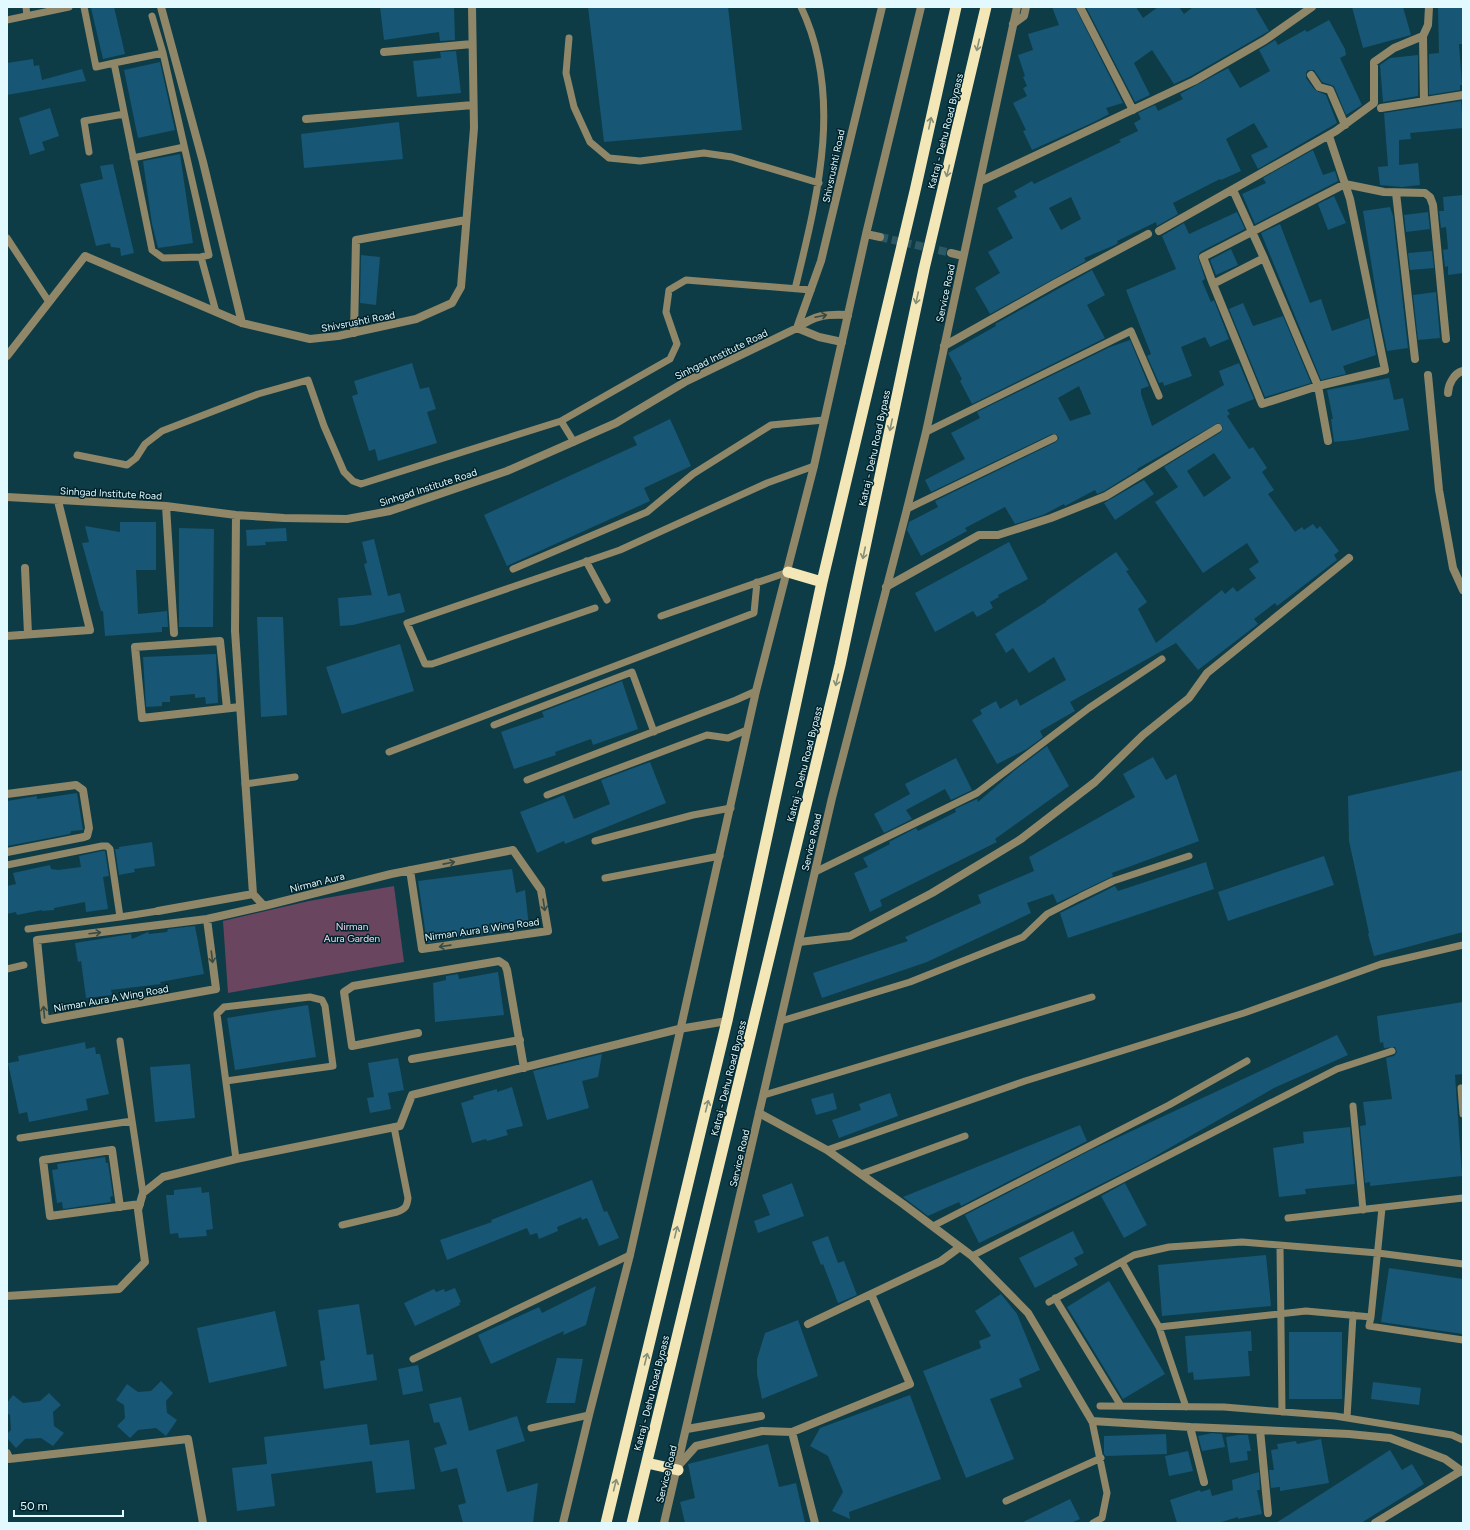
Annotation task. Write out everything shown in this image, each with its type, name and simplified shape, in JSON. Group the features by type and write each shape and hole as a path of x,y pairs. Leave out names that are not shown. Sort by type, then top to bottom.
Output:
{"highway":[{"name":"Katraj - Dehu Road Bypass","path":"606,1523 727,1021 822,582 915,191 956,7"},
{"name":"Katraj - Dehu Road Bypass","path":"632,1523 840,665 924,269 986,7"},
{"path":"788,572 822,582"},
{"path":"647,1463 678,1468"}],"street":[{"path":"161,7 203,162 242,323"},
{"name":"Shivsrushti Road","path":"7,356 85,256 242,323 310,339 354,333 416,319 452,303 461,287 474,128 472,7"},
{"name":"Shivsrushti Road","path":"797,328 821,261 855,114 882,7"},
{"path":"563,1523 588,1415 630,1255 679,1029 731,808 756,691 788,572 814,466 866,234 921,7"},
{"path":"1013,24 1017,7"},
{"name":"Service Road","path":"664,1523 678,1468 832,798 926,432 963,256 981,181 1013,24 1024,16 1026,7"},
{"path":"1080,7 1133,110"},
{"path":"981,181 1207,74 1265,40 1312,7"},
{"path":"1424,101 1423,36 1428,25 1429,7"},
{"path":"1159,231 1329,136 1345,125 1374,103 1374,62 1394,48 1423,36"},
{"path":"384,52 472,44"},
{"path":"1310,75 1319,87 1330,90 1345,125"},
{"path":"1381,108 1463,95"},
{"path":"306,119 473,105"},
{"path":"1329,136 1345,184 1350,198 1385,370 1318,386 1262,404 1203,257 1345,184 1374,191 1425,193 1430,197 1433,205 1446,339"},
{"path":"1234,190 1318,386 1328,441"},
{"path":"1396,193 1415,358"},
{"path":"354,333 356,240 466,220"},
{"path":"866,234 880,237"},
{"path":"944,346 1148,234"},
{"path":"951,253 963,256"},
{"path":"1213,284 1264,258"},
{"name":"Sinhgad Institute Road","path":"7,497 166,506 236,515 284,518 347,519 390,511 507,471 616,423 685,382 797,328 811,318 828,314 848,315"},
{"path":"797,328 819,337 842,342"},
{"path":"1448,393 1448,388 1454,376 1463,371"},
{"path":"1428,375 1439,490 1453,568 1463,590"},
{"path":"886,587 979,535 998,535 1051,518 1106,496 1218,428"},
{"path":"7,636 90,630 58,501"},
{"path":"166,506 174,633"},
{"path":"236,515 235,631 245,784 253,894 264,906"},
{"path":"799,942 850,936 932,892 1021,839 1095,782 1143,735 1189,698 1207,674 1349,558"},
{"path":"25,568 28,634"},
{"path":"227,708 220,641 135,647 142,718 240,707"},
{"path":"7,794 76,785 83,790 89,828 87,836 84,837 7,852"},
{"name":"Nirman Aura B Wing Road","path":"513,850 541,890 548,931 422,949 410,870 513,850"},
{"name":"Nirman Aura","path":"207,919 410,870"},
{"path":"158,911 253,894"},
{"name":"Nirman Aura A Wing Road","path":"207,919 216,989 45,1020 37,940 207,919"},
{"path":"418,1033 352,1046 344,992 353,986 499,961 505,965 507,970 524,1068"},
{"path":"7,1296 119,1289 145,1262 138,1210 143,1192 164,1176 236,1159 400,1126 412,1096 679,1029 727,1021"},
{"path":"412,1059 520,1040"},
{"path":"759,1113 827,1150 933,1226 972,1256 1028,1313 1092,1421 1349,1434 1390,1438 1445,1459 1462,1471 1375,1523"},
{"path":"120,1207 112,1150 43,1160 50,1216 120,1207 140,1204"},
{"path":"808,1324 941,1261 960,1247"},
{"path":"678,1468 696,1446 762,1431 792,1432 910,1384 871,1294"},
{"path":"687,1429 762,1416"},
{"path":"1190,1427 1204,1482"},
{"path":"1260,1430 1268,1513"},
{"path":"792,1432 815,1523"},
{"path":"7,1453 9,1459 188,1439 203,1523"}],"lane":[{"path":"26,7 28,16"},
{"path":"7,20 69,7"},
{"path":"84,7 96,67 163,53"},
{"path":"795,289 814,211 819,183 825,126 820,67 810,25 801,7"},
{"path":"114,63 152,250 163,258 209,255 163,53 152,16"},
{"path":"569,38 566,73 574,108 590,142 609,158 640,161 704,153 732,157 819,183"},
{"path":"90,152 84,121 124,114"},
{"path":"133,158 184,147"},
{"path":"7,238 49,302"},
{"path":"202,256 216,312"},
{"path":"77,455 127,465 136,458 145,444 162,431 258,394 308,380 324,426 344,472 353,481 360,484 561,421 670,359 677,344 666,312 669,290 686,280 811,290"},
{"path":"926,432 1131,331 1159,396"},
{"path":"513,569 647,512 693,474 771,425 824,420"},
{"path":"561,421 574,442"},
{"path":"907,509 1054,438"},
{"path":"595,608 432,664 425,664 407,622 620,550 767,483 814,466"},
{"path":"586,561 607,600"},
{"path":"661,616 788,572"},
{"path":"389,752 754,613 757,582"},
{"path":"815,872 977,793 1089,708 1162,659"},
{"path":"494,725 632,672 654,732"},
{"path":"527,780 654,732 756,691"},
{"path":"547,795 707,735 728,738 747,730"},
{"path":"245,784 295,777"},
{"path":"595,841 693,815 731,808"},
{"path":"7,865 107,846 110,849 120,917"},
{"path":"605,878 720,856"},
{"path":"781,1021 910,982 1023,937 1047,914 1080,897 1113,881 1189,856"},
{"path":"28,929 158,911"},
{"path":"827,1150 1025,1081 1244,1013 1381,964 1463,945"},
{"path":"7,969 24,965"},
{"path":"226,1081 333,1066 325,1006 322,1000 310,997 224,1007 217,1014 236,1159"},
{"path":"764,1096 1092,997"},
{"path":"120,1041 143,1192"},
{"path":"972,1256 1337,1069 1392,1051"},
{"path":"933,1226 1169,1104 1247,1061"},
{"path":"1460,1088 1463,1114"},
{"path":"1353,1106 1363,1210"},
{"path":"20,1138 132,1121"},
{"path":"342,1225 397,1212 403,1210 407,1206 408,1198 394,1127"},
{"path":"861,1174 965,1136"},
{"path":"1288,1218 1463,1198"},
{"path":"1382,1208 1369,1326 1463,1340"},
{"path":"1121,1406 1052,1300 1134,1255 1169,1247 1242,1242 1378,1253 1463,1264"},
{"path":"1280,1246 1282,1412"},
{"path":"413,1359 630,1255"},
{"path":"1122,1262 1159,1327 1186,1407"},
{"path":"1159,1327 1306,1311 1371,1317"},
{"path":"1348,1418 1353,1315"},
{"path":"1100,1406 1224,1407 1348,1418 1452,1435 1463,1440"},
{"path":"531,1428 588,1415"},
{"path":"1092,1421 1101,1458 1107,1493 1102,1518 1093,1523"},
{"path":"1006,1501 1101,1458"}],"green space":[{"name":"Nirman Aura Garden","path":"394,886 404,962 228,993 223,921 309,901"}],"building":[{"path":"114,7 125,54 103,59 91,8"},
{"path":"380,7 454,7 455,40 440,41 439,32 384,40"},
{"path":"588,7 728,7 742,130 604,142"},
{"path":"1052,7 1075,7 1123,103 1106,108 1109,114 1094,122 1032,150 1023,131 1026,130 1013,103 1027,96 1023,88 1027,86 1023,77 1025,76 1018,55 1033,50 1028,34 1059,25"},
{"path":"1086,7 1136,7 1143,18 1158,7 1179,7 1184,14 1193,7 1255,7 1269,31 1191,76 1174,84 1152,50 1134,63 1150,95 1135,102"},
{"path":"1352,7 1403,7 1411,35 1363,48"},
{"path":"1438,7 1463,7 1463,44 1459,44 1462,85 1460,85 1460,90 1429,95 1429,54 1439,53"},
{"path":"1329,20 1345,49 1346,55 1340,58 1362,105 1346,115 1334,86 1322,82 1314,70 1308,70 1306,73 1306,78 1315,90 1326,95 1337,123 1258,169 1251,155 1268,147 1254,123 1226,139 1241,171 1221,180 1220,179 1173,203 1178,214 1157,226 1156,222 1117,241 1118,243 1115,245 1084,258 1086,261 990,314 975,288 1000,273 988,252 1013,238 997,208 1017,197 1014,191 1032,181 1034,184 1121,142 1119,140 1138,131 1134,123 1141,119 1138,113 1155,105 1158,111 1183,99 1180,94 1228,68 1240,88 1270,71 1259,50 1275,40 1278,45 1305,30 1307,32","holes":["1071,197 1081,219 1061,230 1049,208"]},
{"path":"456,51 461,93 417,97 413,61 441,58 440,52"},
{"path":"1418,55 1418,96 1383,102 1380,65 1390,58"},
{"path":"33,59 34,66 39,65 42,80 82,69 86,81 7,95 7,63"},
{"path":"160,62 175,130 138,138 124,70"},
{"path":"1461,101 1463,128 1410,133 1411,139 1399,140 1399,165 1418,163 1420,185 1402,187 1380,185 1378,167 1388,166 1384,113"},
{"path":"50,108 59,136 42,142 45,150 30,155 19,118"},
{"path":"399,122 403,159 304,168 301,134"},
{"path":"1313,150 1323,175 1335,171 1338,181 1255,224 1242,194 1266,183 1263,178"},
{"path":"180,154 193,243 158,248 152,224 143,161"},
{"path":"113,164 134,253 121,256 120,248 111,247 110,243 96,246 80,184 103,179 100,166"},
{"path":"1463,195 1463,273 1448,275 1448,266 1445,267 1443,250 1448,249 1446,227 1441,228 1439,211 1444,211 1443,197"},
{"path":"1334,196 1346,223 1328,230 1318,204"},
{"path":"1390,207 1393,216 1408,348 1387,351 1379,312 1363,211"},
{"path":"1237,212 1245,229 1200,252 1198,257 1205,279 1202,281 1211,302 1214,300 1229,339 1210,347 1205,337 1181,347 1192,376 1164,386 1163,382 1159,383 1147,356 1151,354 1126,290 1176,269 1162,236 1184,223 1189,234"},
{"path":"1428,212 1430,229 1406,232 1404,215"},
{"path":"1280,224 1310,303 1321,299 1332,331 1369,318 1376,355 1343,366 1346,374 1321,380 1261,233"},
{"path":"1231,249 1238,265 1216,275 1210,260"},
{"path":"1432,251 1434,268 1410,270 1408,253"},
{"path":"361,255 380,257 376,305 360,303"},
{"path":"1092,270 1105,295 1087,305 1105,338 972,404 960,381 962,379 948,353 996,326 995,324"},
{"path":"1436,292 1440,338 1418,340 1413,295"},
{"path":"1243,303 1253,326 1283,316 1311,383 1265,397 1229,309"},
{"path":"1130,340 1149,386 1141,389 1141,394 1152,426 1224,385 1219,371 1239,363 1254,399 1227,410 1230,414 1227,416 1249,449 1253,447 1267,468 1262,472 1274,490 1268,494 1295,532 1302,527 1304,530 1313,524 1317,529 1320,526 1339,551 1334,555 1337,560 1277,606 1275,603 1254,619 1258,624 1198,670 1176,643 1070,702 1075,711 1040,731 1043,737 1027,749 997,764 972,720 982,714 980,710 996,701 1000,709 1017,699 1020,706 1066,680 1054,657 1029,673 1013,648 1006,653 995,634 1046,602 1116,552 1129,570 1126,571 1147,602 1138,609 1156,643 1222,590 1225,594 1233,587 1237,592 1256,578 1249,569 1259,562 1247,543 1203,573 1155,502 1178,487 1164,467 1221,432 1223,427 1218,423 1137,469 1138,470 1104,491 1097,494 1095,490 1065,506 1064,504 1043,515 1015,524 1005,507 965,528 967,531 921,556 907,530 909,522 938,507 935,501 1056,442 1059,438 1056,434 1052,434 931,492 925,480 965,459 951,433 980,418 977,412 1110,347","holes":["1079,386 1091,414 1070,421 1058,398","1214,453 1231,478 1204,497 1187,471"]},
{"path":"412,363 420,389 429,387 436,409 427,412 437,443 378,461 375,449 369,451 352,396 358,394 354,381"},
{"path":"1389,378 1394,400 1403,398 1409,430 1334,442 1331,419 1333,419 1327,390"},
{"path":"670,419 691,466 644,488 650,501 507,566 484,515 637,445 633,437"},
{"path":"1144,480 1154,494 1115,520 1104,503"},
{"path":"120,522 156,522 156,570 136,570 138,614 167,611 168,627 162,627 162,632 105,636 103,611 101,611 82,543 89,542 85,526 120,532"},
{"path":"179,528 214,529 213,627 179,627"},
{"path":"286,528 287,541 265,542 266,545 247,546 246,530"},
{"path":"374,539 388,596 400,593 405,612 353,625 340,626 338,598 372,595 364,564 367,563 362,542"},
{"path":"1009,542 1028,579 998,595 999,597 990,602 993,608 977,617 973,611 935,632 915,593"},
{"path":"257,617 283,617 287,715 261,717"},
{"path":"400,644 414,691 342,714 326,667"},
{"path":"216,654 218,703 206,704 205,697 195,698 195,694 170,696 170,702 162,702 162,706 146,707 143,657"},
{"path":"622,681 638,729 593,745 591,739 555,752 556,755 514,769 501,732 544,717 542,712"},
{"path":"1047,746 1069,786 995,839 997,842 880,900 882,906 870,912 854,873 868,867 863,858 916,828 918,831 956,812 955,809 977,799 978,802 1015,770"},
{"path":"1153,757 1166,780 1176,774 1199,841 1112,873 1113,876 1057,903 1053,894 1027,903 1031,913 927,962 822,998 813,973 908,941 905,937 981,903 978,895 1034,871 1029,857 1135,797 1123,774"},
{"path":"956,758 972,790 951,800 945,789 906,810 912,819 884,833 874,814 910,794 905,784"},
{"path":"650,762 666,803 565,844 564,841 537,853 520,812 564,795 574,819 610,804 601,780"},
{"path":"1463,770 1463,932 1374,956 1349,841 1348,796"},
{"path":"77,793 83,830 71,831 70,834 7,846 7,801 37,796 37,799"},
{"path":"152,842 155,866 134,869 135,872 119,875 115,849 119,849 119,847"},
{"path":"105,851 109,876 103,877 108,909 86,912 85,902 54,908 54,910 42,910 17,915 16,912 7,914 7,886 16,884 13,873 50,865 51,869 58,870 81,867 79,856"},
{"path":"1324,856 1334,885 1228,921 1218,892"},
{"path":"1206,862 1214,889 1068,938 1060,913 1115,886 1118,891"},
{"path":"512,869 516,893 525,890 529,927 427,943 418,881"},
{"path":"195,926 204,974 160,982 161,984 111,990 112,995 86,998 81,961 78,962 75,943 131,934 132,939 148,932 149,934 167,932 168,929"},
{"path":"498,972 504,1015 435,1022 433,983 446,980 446,976 458,974 459,979"},
{"path":"1463,1002 1463,1074 1455,1075 1462,1176 1370,1186 1370,1182 1365,1183 1360,1126 1366,1125 1363,1102 1392,1099 1386,1058 1394,1056 1397,1052 1395,1047 1384,1048 1383,1042 1380,1043 1377,1016"},
{"path":"308,1005 316,1057 235,1070 227,1018"},
{"path":"1337,1035 1348,1055 1274,1088 1145,1162 979,1243 965,1215 1091,1150"},
{"path":"85,1042 86,1049 95,1047 96,1054 100,1054 109,1094 86,1099 88,1110 29,1122 27,1112 19,1114 8,1063 19,1061 18,1056"},
{"path":"602,1054 598,1077 582,1081 589,1108 547,1120 533,1071"},
{"path":"398,1058 404,1090 388,1093 391,1109 370,1113 367,1098 374,1097 368,1063"},
{"path":"190,1064 195,1118 155,1122 150,1067"},
{"path":"512,1087 523,1126 506,1130 508,1135 487,1141 486,1139 472,1143 461,1103 474,1099 473,1096 497,1089 497,1092"},
{"path":"833,1093 837,1109 816,1115 811,1099"},
{"path":"890,1093 898,1116 839,1138 832,1120 861,1110 859,1104"},
{"path":"1080,1125 1087,1141 961,1206 959,1202 928,1216 903,1197"},
{"path":"1350,1127 1355,1184 1305,1189 1306,1194 1279,1197 1273,1148 1304,1143 1303,1132"},
{"path":"105,1157 106,1163 108,1163 113,1196 110,1197 111,1202 63,1209 62,1202 57,1203 52,1170 58,1169 57,1164"},
{"path":"592,1180 604,1212 607,1211 619,1238 599,1246 587,1218 582,1220 581,1217 557,1227 558,1231 539,1239 537,1233 530,1235 527,1228 447,1260 440,1240 492,1222 491,1220"},
{"path":"792,1183 804,1216 758,1233 754,1221 770,1215 762,1195"},
{"path":"1125,1183 1147,1225 1124,1238 1101,1196"},
{"path":"201,1187 202,1193 209,1192 213,1229 206,1230 207,1236 179,1238 178,1233 170,1234 166,1195 174,1195 174,1190"},
{"path":"1073,1231 1084,1253 1074,1258 1078,1265 1035,1288 1019,1258"},
{"path":"828,1236 838,1263 844,1261 857,1295 838,1303 823,1264 821,1265 812,1242"},
{"path":"1266,1255 1271,1306 1162,1316 1158,1265"},
{"path":"1389,1268 1463,1279 1463,1334 1381,1322"},
{"path":"1109,1281 1165,1374 1123,1399 1067,1307"},
{"path":"596,1286 586,1325 563,1335 564,1331 491,1364 478,1335 539,1307 542,1313"},
{"path":"455,1288 461,1302 459,1303 460,1305 415,1326 404,1303 434,1289 436,1292 444,1289 445,1292"},
{"path":"1001,1294 1017,1314 1040,1370 1019,1379 1022,1387 990,1399 1014,1459 966,1478 923,1371 981,1348 979,1341 991,1336 975,1311"},
{"path":"359,1304 367,1355 373,1354 377,1380 324,1389 320,1361 325,1360 318,1310"},
{"path":"275,1311 287,1366 209,1383 197,1328"},
{"path":"798,1320 818,1376 762,1399 757,1374 757,1359 765,1333"},
{"path":"1251,1331 1252,1351 1248,1351 1250,1376 1194,1380 1193,1372 1188,1373 1185,1336"},
{"path":"1289,1332 1342,1332 1342,1399 1289,1399"},
{"path":"557,1358 583,1359 575,1403 546,1403"},
{"path":"418,1365 423,1391 403,1395 398,1369"},
{"path":"161,1381 173,1393 166,1401 167,1413 177,1420 166,1436 156,1428 138,1430 130,1438 117,1426 125,1418 124,1405 116,1400 127,1384 138,1392 151,1391"},
{"path":"1373,1382 1421,1388 1419,1405 1371,1399"},
{"path":"49,1393 61,1405 53,1412 54,1426 64,1433 53,1446 41,1438 25,1439 16,1448 7,1438 7,1434 11,1430 10,1415 7,1413 7,1403 13,1395 23,1403 40,1401"},
{"path":"910,1395 941,1479 849,1512 850,1519 832,1511 843,1492 828,1456 810,1446 820,1428"},
{"path":"461,1397 469,1431 517,1416 525,1441 496,1450 507,1492 538,1483 533,1523 463,1523 458,1505 466,1503 457,1468 441,1472 434,1448 447,1444 439,1422 434,1423 429,1404"},
{"path":"367,1424 370,1445 409,1440 415,1489 376,1493 372,1461 271,1474 275,1506 237,1511 232,1468 267,1464 264,1437"},
{"path":"1212,1433 1222,1434 1225,1447 1202,1451 1198,1436"},
{"path":"1166,1434 1167,1454 1106,1456 1104,1454 1104,1436"},
{"path":"1248,1435 1251,1451 1247,1451 1248,1460 1230,1463 1226,1437"},
{"path":"1321,1439 1329,1483 1280,1491 1280,1487 1271,1488 1269,1470 1274,1470 1271,1450 1278,1449 1277,1444 1296,1441 1297,1444"},
{"path":"768,1444 779,1487 796,1483 805,1523 685,1523 680,1502 695,1498 688,1464"},
{"path":"1390,1450 1402,1470 1412,1464 1424,1484 1361,1523 1276,1523"},
{"path":"1188,1451 1193,1471 1169,1476 1165,1456"},
{"path":"1259,1472 1260,1490 1257,1490 1262,1514 1238,1519 1238,1517 1218,1523 1177,1523 1170,1500 1200,1490 1201,1492 1210,1489 1212,1496 1233,1490 1232,1480"},
{"path":"1070,1499 1080,1519 1071,1523 1021,1523"}],"tunnel":[{"path":"880,237 951,253"}]}
